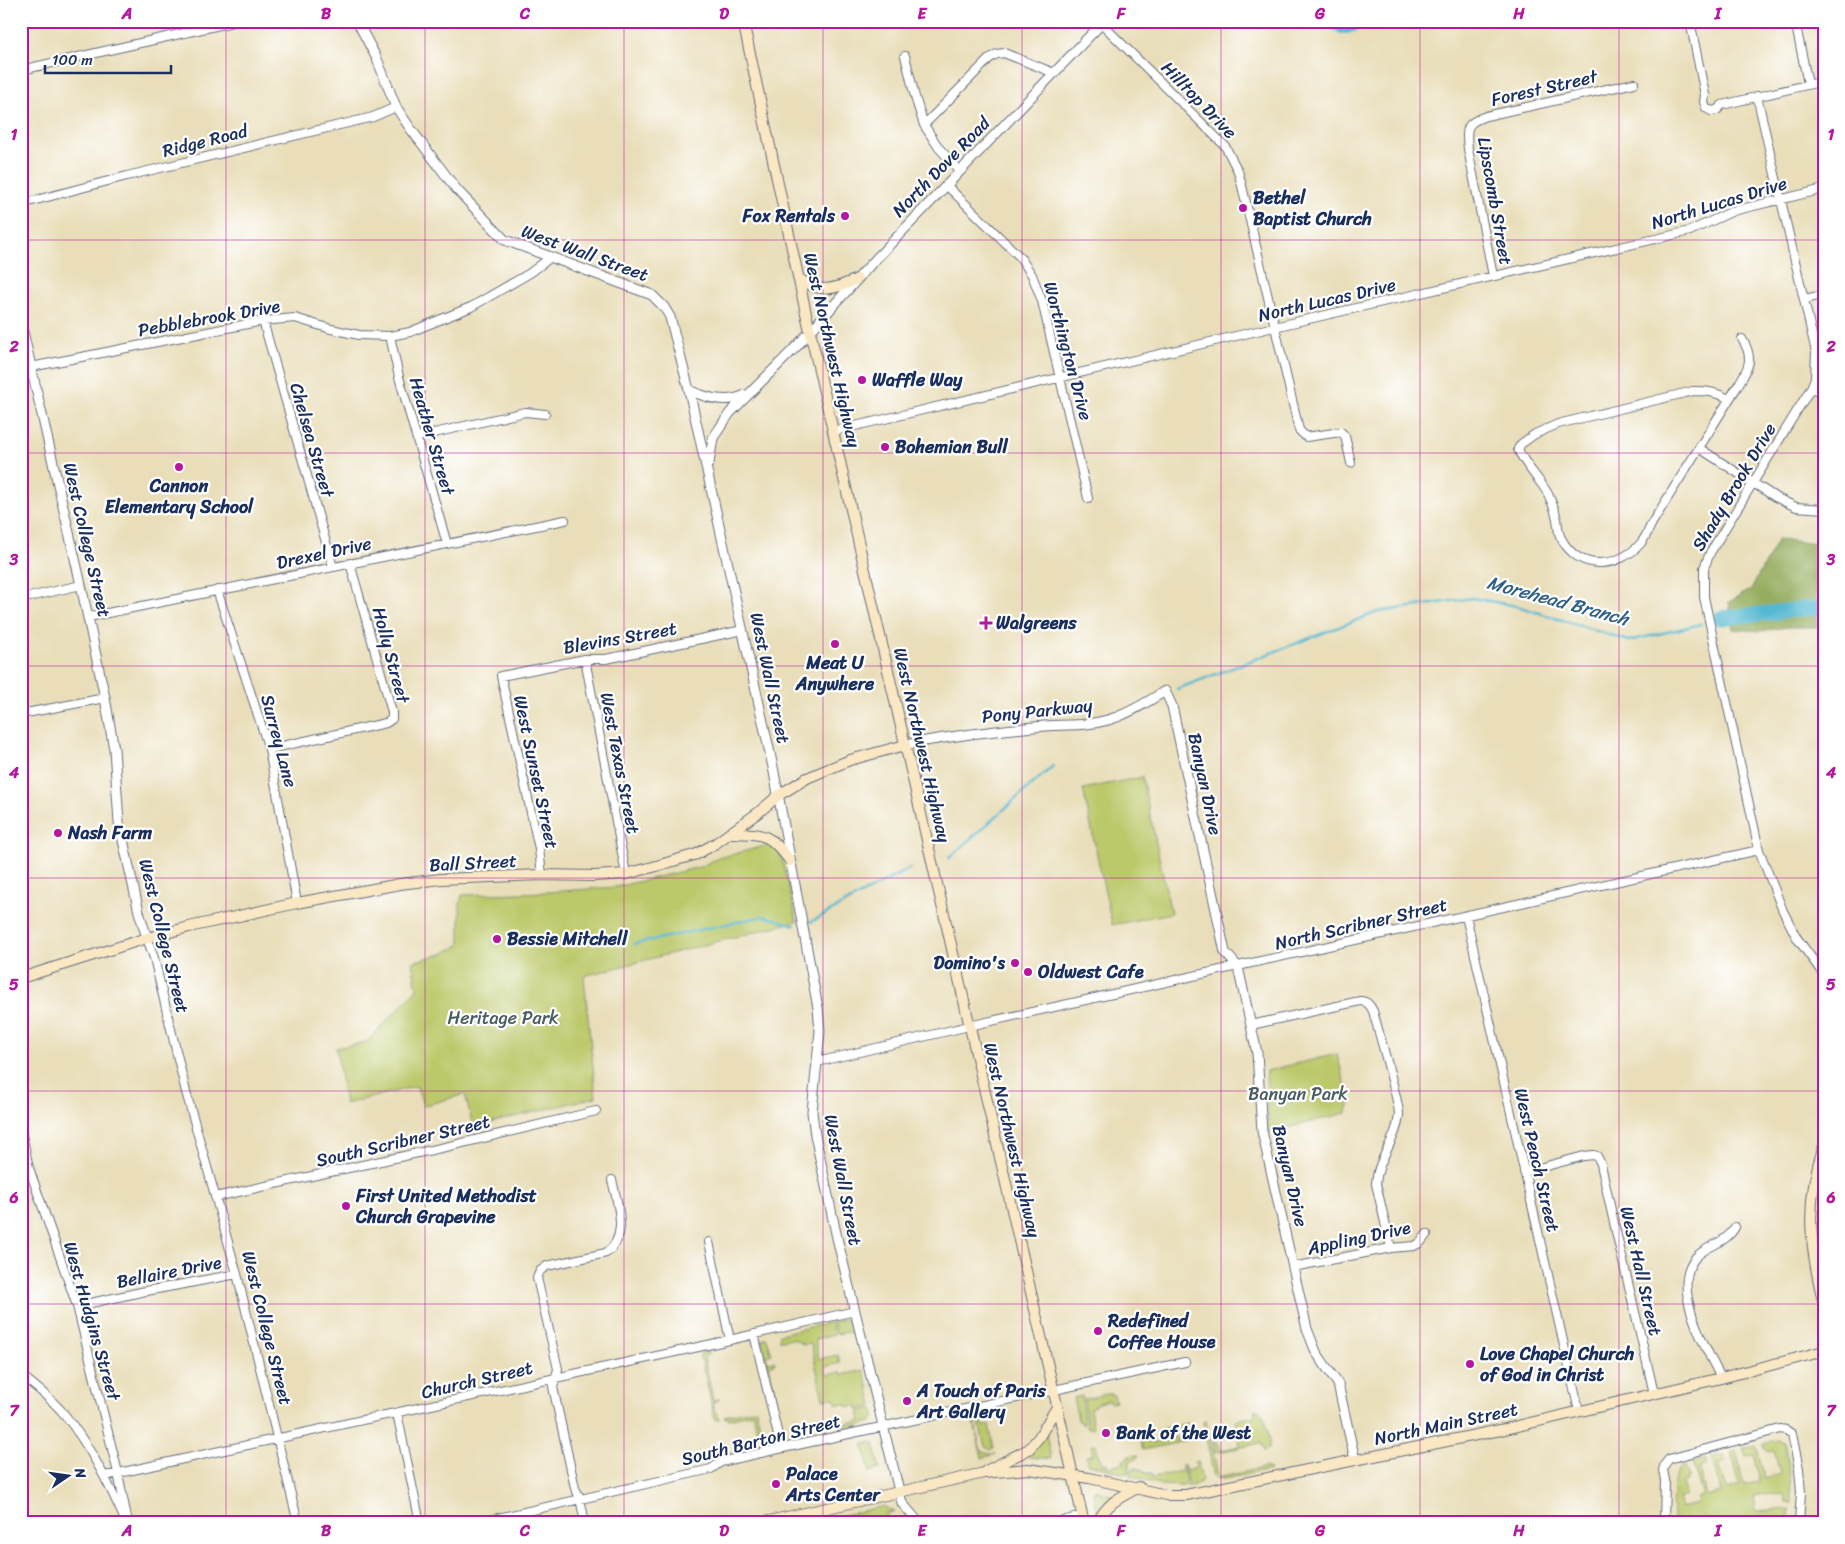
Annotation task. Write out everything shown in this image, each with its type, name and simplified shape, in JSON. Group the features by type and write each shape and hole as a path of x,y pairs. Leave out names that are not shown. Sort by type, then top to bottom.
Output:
{"main road":[{"name":"West Northwest Highway","path":"743,21 798,278 808,335 834,432 1083,1519"},
{"path":"798,278 809,286 821,289 833,289 858,279"},
{"name":"Ball Street","path":"21,978 147,938 297,903 400,884 440,879 626,874 697,854 732,833 779,795 807,778 841,764 905,745"},
{"path":"732,833 755,834 767,837 776,843 790,861"},
{"path":"1824,1146 1813,1184 1810,1225 1814,1263 1824,1304"},
{"name":"North Main Street","path":"984,1472 1028,1469 1139,1487 1166,1494 1186,1495 1505,1429 1720,1378 1824,1351"},
{"path":"760,1523 778,1521 984,1472 1029,1449 1039,1437 1057,1407"},
{"path":"1097,1523 1108,1505 1139,1487"}],"street":[{"path":"21,70 238,21"},
{"name":"West Wall Street","path":"358,21 377,59 396,107 410,128 457,190 505,240 652,295 664,307 670,317 689,390 744,630 779,795 818,1008 820,1031 812,1112 815,1135 882,1426 902,1503 919,1523"},
{"path":"1690,21 1705,95 1704,102 1706,108 1711,111 1717,110 1722,105 1824,81"},
{"path":"1795,21 1808,84"},
{"name":"North Dove Road","path":"708,474 710,452 714,438 730,413 808,335 960,170 1103,22"},
{"name":"Hilltop Drive","path":"1103,22 1225,146 1238,171 1242,186 1299,430 1306,437 1341,432 1344,436 1351,462"},
{"path":"924,125 990,58 997,54 1008,54 1054,73"},
{"path":"905,56 924,125 939,148 960,170"},
{"name":"Forest Street","path":"1467,131 1469,124 1474,120 1486,116 1634,83"},
{"name":"Shady Brook Drive","path":"1757,96 1816,352 1815,378 1811,388 1754,482 1720,533 1704,568 1704,597 1759,850 1783,912 1797,938 1824,975"},
{"name":"Ridge Road","path":"21,204 127,176 373,117 396,107"},
{"name":"Lipscomb Street","path":"1467,131 1468,149 1493,276"},
{"name":"Worthington Drive","path":"946,185 1020,257 1032,274 1042,301 1088,498"},
{"name":"North Lucas Drive","path":"834,432 1274,327 1690,231 1733,211 1824,189"},
{"name":"Pebblebrook Drive","path":"32,367 264,322 295,318 359,335 390,336 410,332 426,327 470,306 530,273 551,257"},
{"path":"1804,299 1824,295"},
{"name":"Chelsea Street","path":"264,322 333,567"},
{"name":"West College Street","path":"21,323 82,585 105,698 114,749 119,822 139,912 154,958 186,1092 237,1274 298,1523"},
{"name":"Heather Street","path":"390,336 447,544"},
{"path":"1729,399 1720,394 1693,391 1558,424 1535,434 1521,444 1518,449 1522,460 1547,492 1554,507 1560,537 1576,557 1586,561 1613,562 1642,542 1699,448 1729,399 1746,371 1749,361 1749,349 1742,339"},
{"path":"1811,388 1824,393"},
{"path":"689,390 717,399 740,398 750,393"},
{"path":"417,437 525,412 545,414"},
{"path":"1699,448 1775,496 1796,507 1824,509"},
{"name":"Drexel Drive","path":"88,616 565,520"},
{"name":"Holly Street","path":"269,749 386,723 392,719 392,712 350,563"},
{"path":"21,599 82,585"},
{"name":"Surrey Lane","path":"218,590 269,749 297,903"},
{"name":"Blevins Street","path":"501,676 585,659 606,659 744,630"},
{"name":"West Texas Street","path":"585,659 626,874"},
{"name":"West Sunset Street","path":"501,676 539,850 542,875"},
{"name":"Pony Parkway","path":"905,745 962,734 1037,726 1093,724 1129,712 1165,691"},
{"name":"Banyan Drive","path":"1165,691 1172,706 1225,952 1238,967 1251,1025 1260,1070 1262,1131 1311,1343 1338,1384 1355,1460"},
{"path":"21,714 105,698"},
{"name":"North Scribner Street","path":"969,1026 1759,850"},
{"name":"West Peach Street","path":"1466,916 1579,1411"},
{"path":"1251,1025 1360,1001 1365,1001 1370,1005 1390,1074 1398,1115 1392,1139 1376,1176 1376,1184 1391,1248"},
{"path":"817,1062 969,1026"},
{"name":"South Scribner Street","path":"215,1197 450,1146 596,1111"},
{"name":"West Hudgins Street","path":"21,1130 29,1168 76,1306 118,1473 127,1523"},
{"name":"West Hall Street","path":"1524,1172 1584,1156 1598,1156 1654,1394"},
{"path":"585,1523 580,1498 575,1488 553,1387 558,1369 537,1278 540,1271 547,1266 610,1250 619,1232 621,1222 612,1180"},
{"path":"1720,1378 1687,1296 1687,1276 1690,1265 1696,1257 1706,1248 1726,1238 1734,1228"},
{"name":"Appling Drive","path":"1294,1267 1391,1248 1414,1246 1420,1243 1427,1234"},
{"path":"709,1242 730,1340"},
{"name":"Bellaire Drive","path":"76,1306 237,1274"},
{"name":"Church Street","path":"105,1476 730,1340 855,1310"},
{"path":"754,1334 781,1448"},
{"name":"South Barton Street","path":"476,1523 580,1498 711,1470 720,1462 781,1448 1185,1362"},
{"name":"West Hudgins Street","path":"21,1375 62,1412 84,1440 105,1476 127,1523"},
{"path":"397,1413 420,1523"},
{"path":"1664,1523 1664,1470 1665,1464 1670,1459 1780,1429 1792,1434 1799,1469 1801,1493 1799,1523"},
{"path":"1054,1523 1083,1519"}],"green space":[{"path":"1778,539 1824,545 1824,627 1788,627 1760,631 1733,629 1729,602 1751,589"},
{"path":"1142,777 1171,913 1112,925 1083,789"},
{"name":"Heritage Park","path":"769,845 780,851 797,921 584,976 596,1097 473,1127 465,1094 423,1106 417,1086 345,1104 336,1048 367,1042 417,989 412,962 442,954 460,945 460,904 462,895 616,887 700,867 718,858"},
{"name":"Banyan Park","path":"1337,1054 1350,1103 1346,1113 1268,1133 1266,1071"},
{"path":"844,1319 852,1323 856,1331 836,1334 833,1322"},
{"path":"831,1322 834,1335 815,1339 819,1359 838,1355 840,1363 825,1367 827,1375 841,1372 842,1375 864,1370 873,1406 857,1409 856,1405 848,1407 847,1404 836,1404 835,1398 823,1399 811,1344 803,1345 797,1341 779,1340 780,1334"},
{"path":"764,1338 767,1338 772,1354 766,1356 768,1362 774,1361 775,1363 769,1366 776,1399 762,1342"},
{"path":"707,1351 709,1354 704,1356 713,1400 720,1399 713,1402 719,1419 715,1420 699,1356 701,1352"},
{"path":"1111,1393 1111,1395 1114,1395 1116,1402 1111,1403 1110,1400 1095,1404 1095,1406 1090,1408 1093,1428 1087,1428 1084,1399"},
{"path":"1082,1396 1084,1424 1082,1425 1081,1420 1078,1420 1073,1398"},
{"path":"873,1408 875,1417 871,1422 846,1429 846,1424 861,1421 859,1411"},
{"path":"756,1409 761,1431 757,1432 753,1413 728,1419 724,1416"},
{"path":"1257,1409 1263,1416 1267,1427 1268,1449 1264,1451 1261,1443 1215,1453 1213,1440 1215,1443 1218,1442 1220,1450 1240,1446 1238,1435 1241,1434 1237,1429 1236,1420 1255,1416 1254,1410"},
{"path":"982,1411 987,1416 977,1416 976,1423 980,1446 984,1452 996,1454 982,1458 972,1413"},
{"path":"986,1418 987,1420 982,1422 983,1426 989,1425 994,1448 991,1450 985,1447 979,1423 981,1419"},
{"path":"1206,1420 1218,1474 1214,1477 1203,1423"},
{"path":"1188,1423 1186,1428 1190,1430 1192,1427 1194,1439 1179,1442 1178,1437 1186,1435 1188,1432 1185,1429 1177,1431 1175,1426"},
{"path":"1173,1426 1175,1432 1165,1434 1165,1439 1176,1437 1177,1443 1143,1450 1141,1441 1146,1440 1147,1443 1152,1442 1153,1444 1160,1442 1158,1430"},
{"path":"1046,1433 1051,1459 1029,1457 1027,1454"},
{"path":"1778,1440 1784,1442 1786,1450 1791,1487 1791,1503 1785,1503 1784,1494 1755,1495 1754,1501 1756,1511 1790,1509 1789,1520 1757,1515 1756,1523 1708,1523 1709,1521 1701,1515 1695,1523 1673,1523 1674,1481 1680,1469 1685,1466 1689,1478 1686,1479 1687,1482 1682,1483 1686,1495 1678,1498 1681,1508 1697,1504 1698,1497 1703,1496 1692,1462 1704,1459 1706,1465 1699,1469 1706,1496 1721,1492 1711,1457 1724,1454 1725,1462 1718,1464 1726,1489 1740,1485 1731,1452 1736,1451 1745,1485 1760,1481 1753,1454 1746,1456 1743,1448 1756,1445 1765,1479 1780,1474 1774,1450 1767,1451 1767,1449 1764,1449 1763,1443"},
{"path":"874,1442 880,1469 870,1472 863,1444"},
{"path":"1096,1444 1102,1464 1107,1463 1108,1466 1124,1463 1123,1459 1128,1458 1128,1456 1139,1455 1136,1459 1130,1461 1130,1468 1126,1474 1089,1464 1086,1456 1093,1455 1091,1446"},
{"path":"1198,1461 1202,1480 1199,1484 1188,1486 1184,1464 1186,1471 1196,1468 1195,1462"},
{"path":"1182,1464 1186,1484 1184,1486 1161,1485 1130,1475 1129,1473 1132,1469 1137,1468 1146,1473 1152,1473 1153,1477 1182,1471"},
{"path":"1266,1467 1270,1470 1224,1479 1217,1478"},
{"path":"1094,1490 1114,1496 1098,1513 1093,1493"},
{"path":"884,1506 894,1512 885,1514 893,1523 809,1523"}],"waterway":[{"path":"1338,21 1338,24 1344,27 1364,21"},
{"name":"Morehead Branch","path":"1177,689 1378,612 1472,598 1517,606 1629,641 1701,624"},
{"name":"Morehead Branch","path":"1721,618 1824,607"},
{"name":"Morehead Branch","path":"949,858 1053,766"},
{"name":"Morehead Branch","path":"811,922 910,868"},
{"name":"Morehead Branch","path":"634,944 764,916 795,925"}],"place":[{"name":"Bethel Baptist Church","path":"1243,208"},
{"name":"Fox Rentals","path":"845,216"},
{"name":"Waffle Way","path":"862,380"},
{"name":"Bohemian Bull","path":"885,447"},
{"name":"Cannon Elementary School","path":"179,467"},
{"name":"Walgreens","path":"986,623"},
{"name":"Meat U Anywhere","path":"835,644"},
{"name":"Nash Farm","path":"58,833"},
{"name":"Bessie Mitchell","path":"497,939"},
{"name":"Domino's","path":"1015,963"},
{"name":"Oldwest Cafe","path":"1028,972"},
{"name":"First United Methodist Church Grapevine","path":"346,1206"},
{"name":"Redefined Coffee House","path":"1098,1331"},
{"name":"Love Chapel Church of God in Christ","path":"1470,1364"},
{"name":"A Touch of Paris Art Gallery","path":"907,1401"},
{"name":"Bank of the West","path":"1106,1433"},
{"name":"Palace Arts Center","path":"776,1484"}]}
